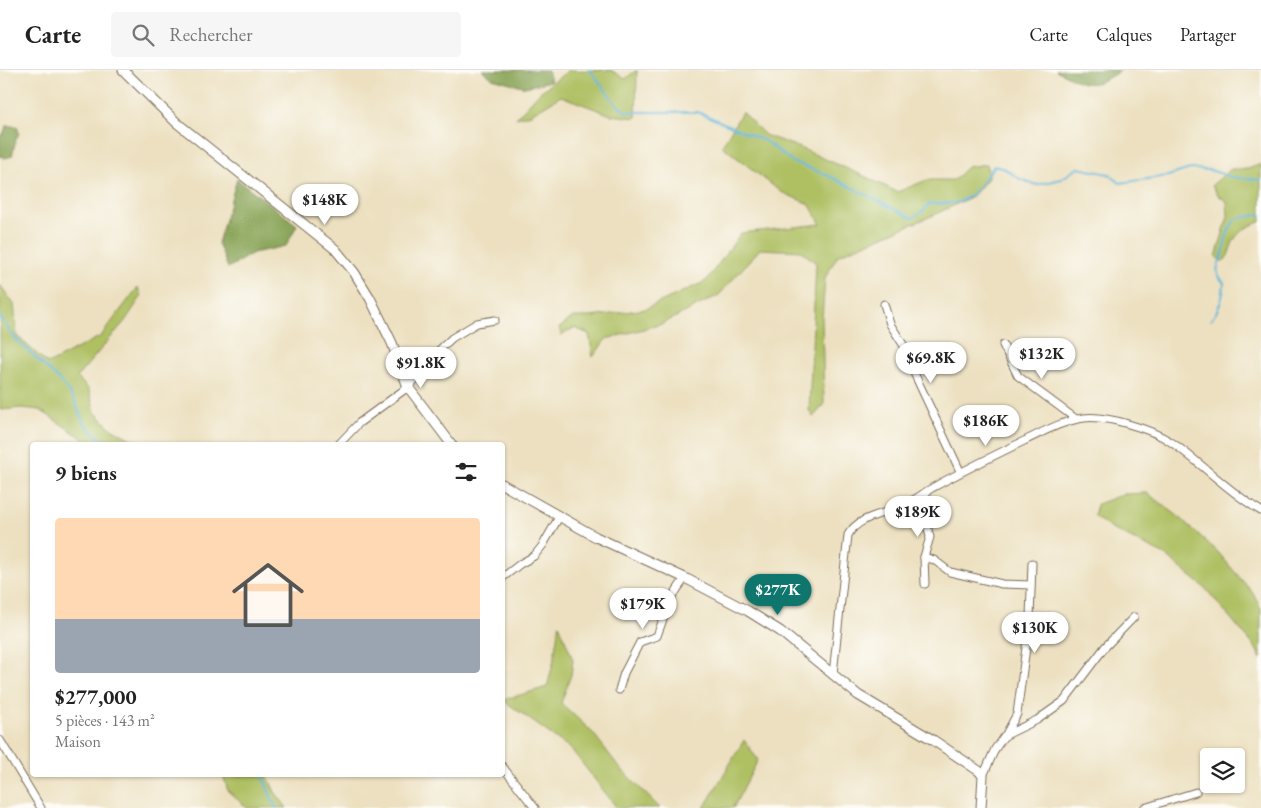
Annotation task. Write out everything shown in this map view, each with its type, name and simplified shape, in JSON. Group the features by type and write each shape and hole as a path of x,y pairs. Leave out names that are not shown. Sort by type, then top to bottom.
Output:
{"main road":[{"path":"123,70 177,123 335,249 354,272 370,298 392,343 408,386 450,442"},
{"path":"505,486 596,538 685,578 748,611 780,631 858,695 972,766 983,776 981,808"}],"street":[{"path":"884,304 890,324 906,349 915,375 960,471"},
{"path":"341,442 359,423 408,386 426,368 435,354 452,338 477,323 495,320"},
{"path":"1003,345 1018,376 1076,420"},
{"path":"833,674 848,535 853,527 861,521 902,507 960,471 1055,426 1076,420 1094,418 1120,422 1161,436 1185,451 1230,491 1261,510"},
{"path":"925,584 924,557 930,537 924,513 926,492"},
{"path":"505,576 534,556 543,546 559,517"},
{"path":"924,557 934,560 950,572 1002,584 1031,585"},
{"path":"983,776 995,749 1017,714 1030,618 1032,563"},
{"path":"619,690 624,672 640,642 657,636 670,600 685,578"},
{"path":"1004,736 1037,720 1064,701 1105,647 1134,617"},
{"path":"0,740 41,808"},
{"path":"505,770 535,808"},
{"path":"1144,808 1196,792"}],"green space":[{"path":"482,70 548,70 551,81 525,87 492,78"},
{"path":"569,70 611,70 625,79 637,70 636,118 611,115 561,96 531,114 516,118 540,92"},
{"path":"1056,70 1121,70 1102,81 1088,84 1075,80"},
{"path":"742,112 765,135 798,147 897,192 927,180 954,180 967,167 987,164 988,178 973,196 934,215 838,255 825,278 822,319 824,405 813,417 809,410 816,263 801,251 760,249 719,295 662,324 606,339 593,357 589,334 574,328 561,335 559,328 573,317 591,317 645,309 706,281 741,233 821,224 809,204 781,192 722,146"},
{"path":"6,126 17,126 19,133 12,156 5,158 0,156 0,135 3,135"},
{"path":"1261,164 1261,222 1249,226 1239,233 1223,262 1216,257 1228,216 1227,202 1217,194 1212,185 1231,169 1248,169"},
{"path":"237,179 297,225 286,246 253,253 228,268 218,243"},
{"path":"0,285 14,304 17,336 48,364 101,336 138,287 141,297 125,321 77,377 89,390 95,412 111,428 137,442 87,442 40,410 22,408 0,410"},
{"path":"1147,493 1178,516 1217,551 1252,592 1261,608 1261,659 1255,647 1205,588 1165,555 1110,528 1094,516 1097,504 1124,494"},
{"path":"559,624 573,660 571,675 561,703 593,733 619,767 660,808 617,808 571,749 505,701 505,699 547,687 553,664"},
{"path":"744,740 758,760 733,808 704,808"},
{"path":"224,777 268,777 275,792 287,808 247,808 228,791"}],"waterway":[{"path":"590,70 616,104 627,112 698,112 765,141 794,163 831,177 912,218 921,213 929,204 963,200 974,192 994,166 1005,169 1020,179 1037,185 1061,179 1078,168 1109,174 1120,183 1168,176 1190,169 1210,170 1231,177 1261,180"},
{"path":"1211,320 1219,307 1223,293 1224,283 1217,271 1228,232 1236,219 1261,214"},
{"path":"0,317 14,337 60,381 72,396 84,423 104,442"},
{"path":"263,777 276,808"}]}
